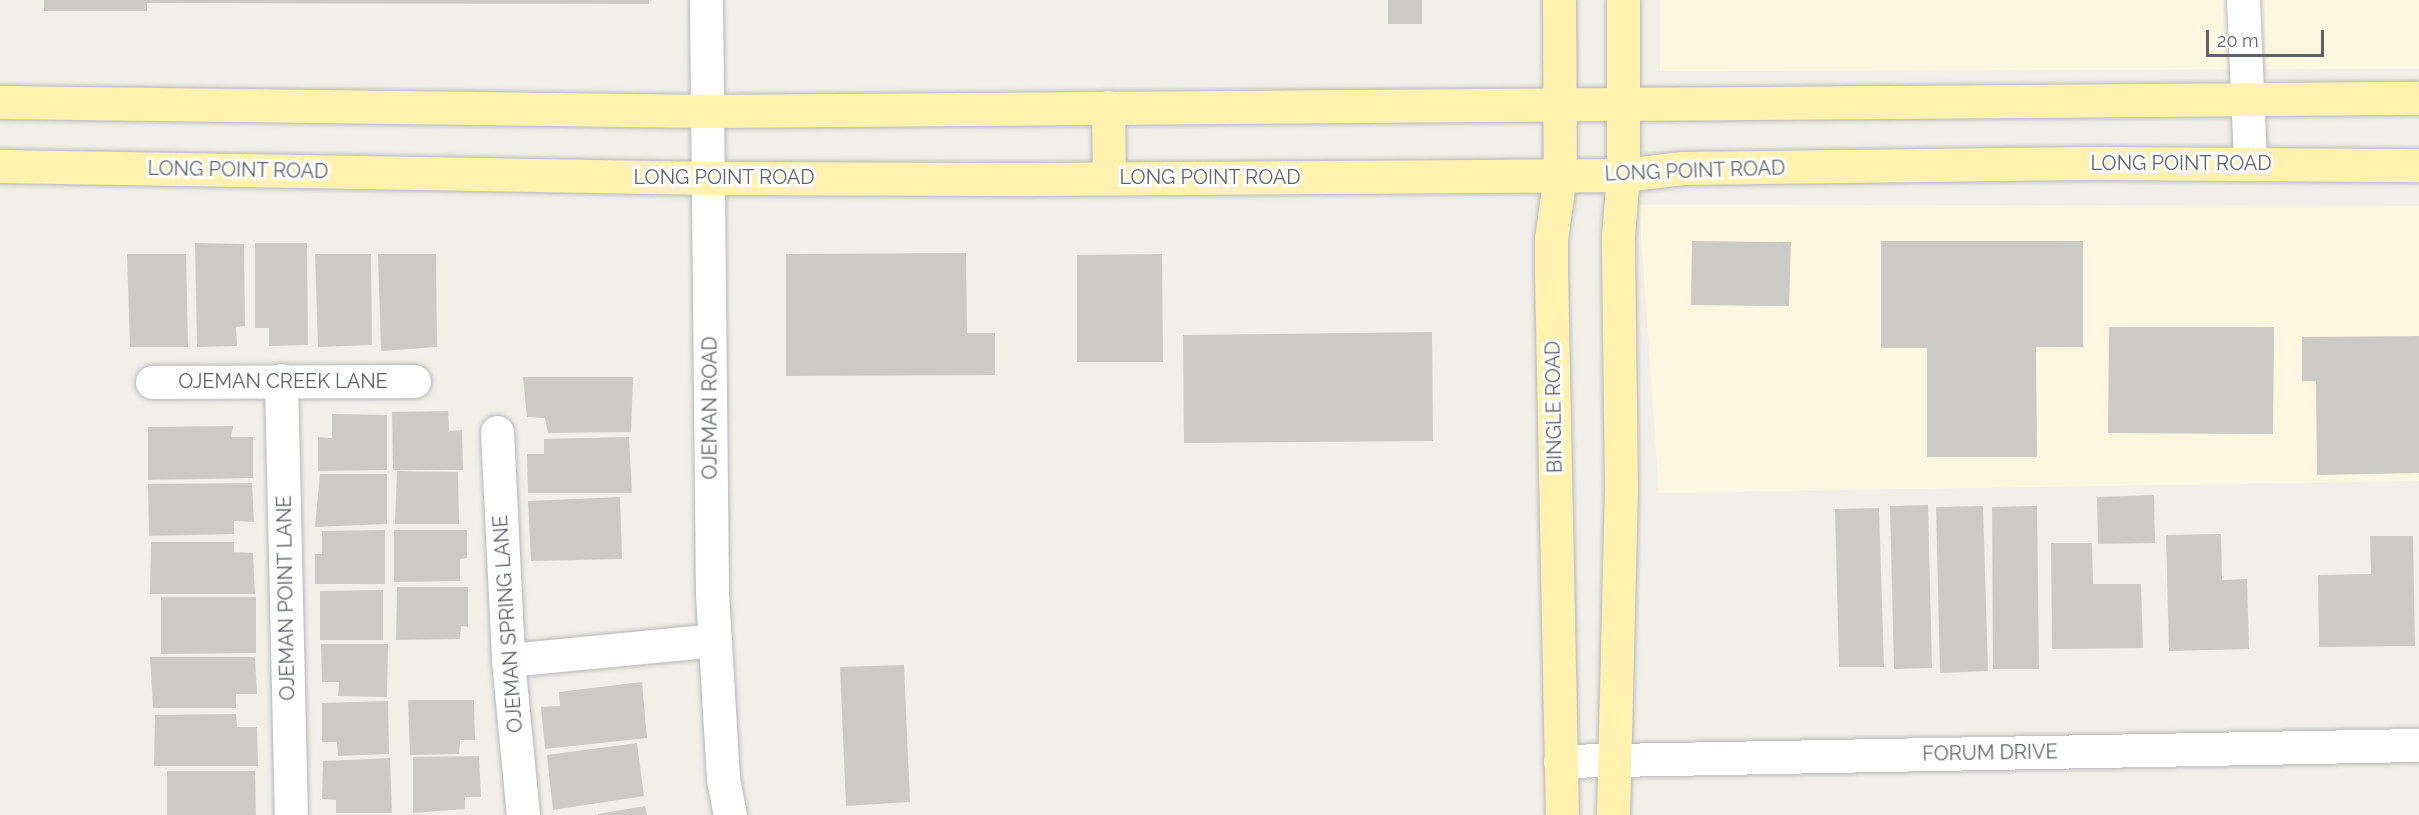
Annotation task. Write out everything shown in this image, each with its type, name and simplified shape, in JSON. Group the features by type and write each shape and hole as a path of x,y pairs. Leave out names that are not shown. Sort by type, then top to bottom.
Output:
{"main road":[{"name":"BINGLE ROAD","path":"1558,0 1560,175 1551,239 1551,274 1562,815"},
{"path":"1613,815 1621,491 1618,236 1623,175 1623,0"},
{"path":"0,102 708,111 1623,102 2419,98"},
{"path":"1108,107 1109,178"},
{"name":"LONG POINT ROAD","path":"0,166 710,178 1109,178 1623,175 1683,168 2250,162 2419,165"}],"street":[{"name":"OJEMAN ROAD","path":"706,0 710,178 709,399 715,640 723,778 730,815"},
{"path":"2243,0 2250,162"},
{"name":"OJEMAN POINT LANE","path":"281,380 291,815"},
{"name":"OJEMAN CREEK LANE","path":"152,382 414,381"},
{"name":"OJEMAN SPRING LANE","path":"497,432 508,660 523,815"},
{"path":"508,660 715,640"},
{"name":"FORUM DRIVE","path":"1560,761 2419,745"}],"shaded area":[{"path":"1660,0 2419,0 2419,69 1660,71"},
{"path":"1639,205 2419,206 2419,481 1659,493"}],"building":[{"path":"44,0 649,0 649,4 147,3 147,11 44,11"},
{"path":"1388,0 1422,0 1422,24 1388,24"},
{"path":"1692,241 1791,242 1789,306 1691,305"},
{"path":"1881,241 2083,241 2083,347 2036,347 2037,457 1927,457 1927,348 1881,348"},
{"path":"195,243 244,244 245,326 236,327 237,346 197,347"},
{"path":"255,243 307,243 308,345 269,346 269,328 255,328"},
{"path":"966,253 967,333 995,333 995,375 786,376 786,254"},
{"path":"127,254 186,254 188,347 130,347"},
{"path":"315,254 371,254 372,345 318,347"},
{"path":"378,254 436,254 437,347 381,351"},
{"path":"1162,254 1163,362 1077,362 1077,255"},
{"path":"2109,327 2274,327 2273,434 2108,433"},
{"path":"1432,332 1433,441 1184,443 1183,335"},
{"path":"2419,336 2419,473 2317,475 2316,381 2302,381 2302,337"},
{"path":"523,377 633,377 631,432 548,433 545,418 527,417"},
{"path":"448,411 449,431 462,430 463,470 393,470 392,412"},
{"path":"332,414 387,415 387,470 318,471 318,437 332,438"},
{"path":"233,426 231,437 253,437 253,478 148,480 148,427"},
{"path":"629,437 632,493 528,493 527,454 544,454 544,439"},
{"path":"397,471 458,472 459,524 395,524"},
{"path":"320,474 387,474 387,524 315,527"},
{"path":"252,483 254,522 234,521 234,534 149,536 148,484"},
{"path":"2154,495 2155,543 2098,544 2097,497"},
{"path":"620,497 622,559 531,561 528,501"},
{"path":"1928,505 1932,668 1894,669 1890,506"},
{"path":"1983,506 1988,671 1940,673 1936,507"},
{"path":"2037,506 2039,669 1993,669 1992,507"},
{"path":"1879,508 1884,667 1839,667 1835,509"},
{"path":"385,530 385,584 315,584 315,554 322,554 322,531"},
{"path":"394,530 467,530 467,558 460,559 460,581 394,582"},
{"path":"2221,534 2222,580 2247,579 2249,649 2169,651 2166,535"},
{"path":"2370,536 2413,536 2415,646 2319,647 2318,575 2371,574"},
{"path":"151,542 234,542 234,552 253,553 255,594 150,594"},
{"path":"2051,543 2092,543 2093,584 2141,584 2143,648 2052,649"},
{"path":"397,587 468,587 468,627 461,626 460,639 396,640"},
{"path":"383,590 383,640 320,640 320,591"},
{"path":"161,597 256,597 256,653 161,654"},
{"path":"321,644 388,644 387,697 338,696 339,682 322,682"},
{"path":"150,657 255,657 257,694 236,694 236,708 153,708"},
{"path":"904,665 910,802 846,806 840,667"},
{"path":"642,682 647,738 545,749 541,707 560,706 559,692"},
{"path":"408,700 474,700 475,740 460,740 459,754 410,755"},
{"path":"388,701 389,754 338,756 337,742 322,742 322,703"},
{"path":"236,714 237,727 257,727 258,766 154,766 155,715"},
{"path":"637,743 644,796 553,810 547,755"},
{"path":"479,756 481,797 465,797 465,809 413,813 413,757"},
{"path":"390,758 392,813 336,813 336,800 322,799 323,761"},
{"path":"167,771 255,771 256,815 167,815"},
{"path":"645,806 647,815 598,815 598,814"}]}
